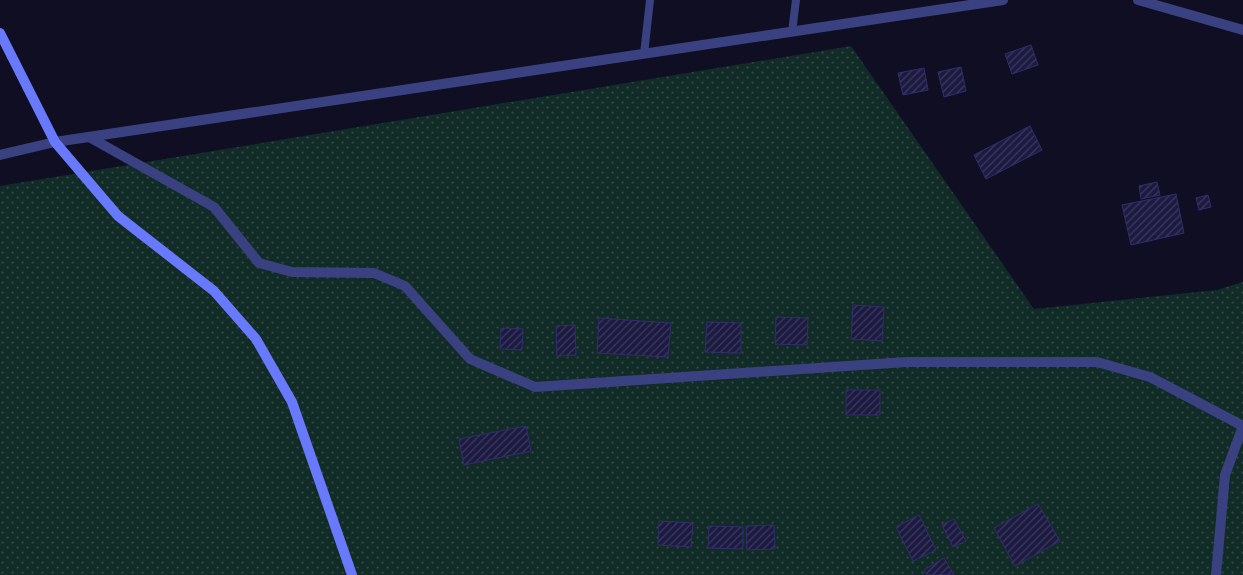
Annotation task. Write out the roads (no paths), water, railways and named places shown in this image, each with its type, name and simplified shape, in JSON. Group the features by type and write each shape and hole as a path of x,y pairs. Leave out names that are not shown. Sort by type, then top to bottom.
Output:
{"main road":[{"path":"0,33 55,142 118,216 214,291 256,339 292,402 352,575"}],"street":[{"path":"0,155 55,142 1003,0"},
{"path":"1138,0 1243,30"},
{"path":"89,137 214,207 259,263 292,272 374,273 405,286 470,359 535,387 906,362 1097,362 1150,378 1243,426 1225,475 1216,575"}],"lane":[{"path":"644,54 650,0"},
{"path":"792,32 796,0"}]}
